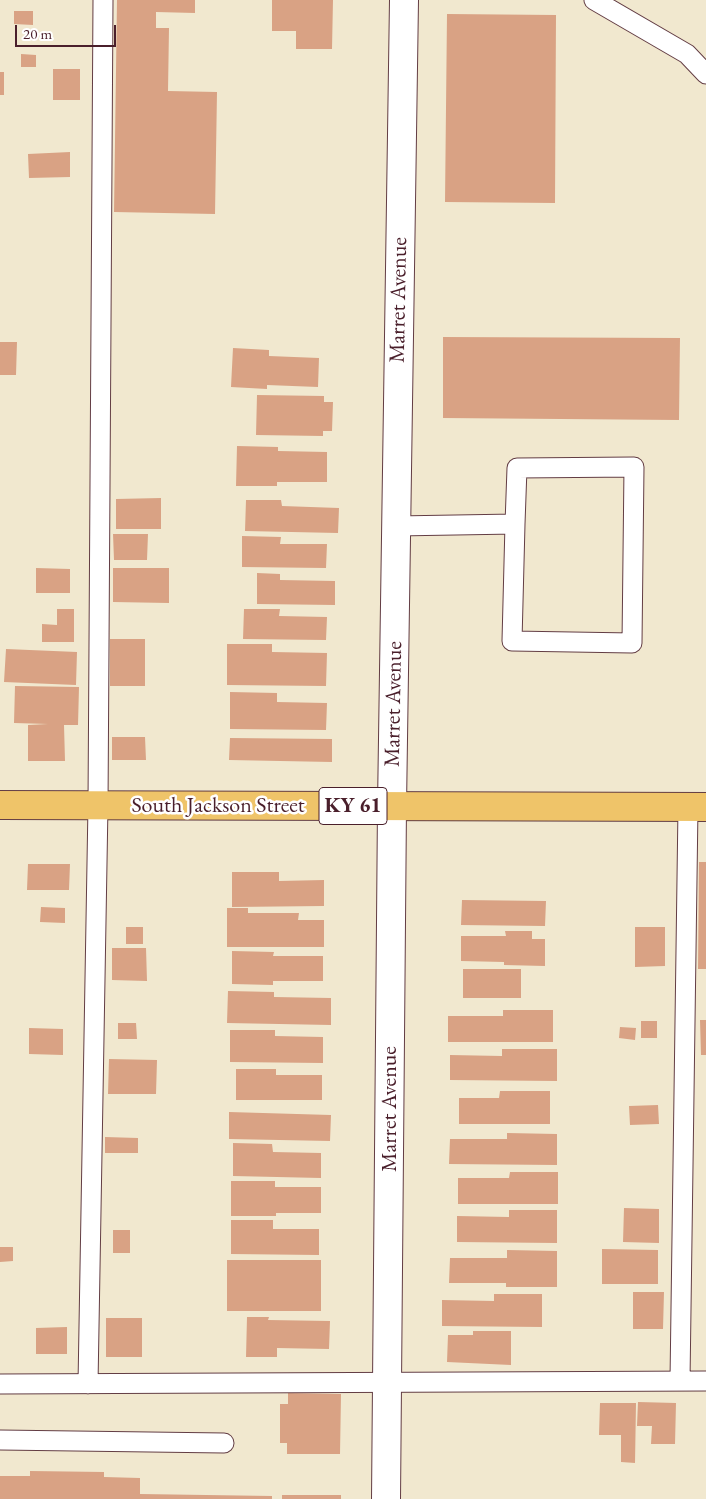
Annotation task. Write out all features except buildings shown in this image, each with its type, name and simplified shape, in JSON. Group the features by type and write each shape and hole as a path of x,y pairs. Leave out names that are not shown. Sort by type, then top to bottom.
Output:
{"main road":[{"name":"South Jackson Street","path":"0,805 697,807"}],"street":[{"name":"Marret Avenue","path":"386,1499 392,806 404,0"}],"lane":[{"path":"88,1384 98,805 103,0"},
{"path":"594,0 687,54 706,74"},
{"path":"634,467 632,643 512,641 515,524 517,468 634,467"},
{"path":"396,526 515,524"},
{"path":"680,1380 697,807"},
{"path":"0,1384 706,1380"},
{"path":"0,1440 224,1443"}]}
